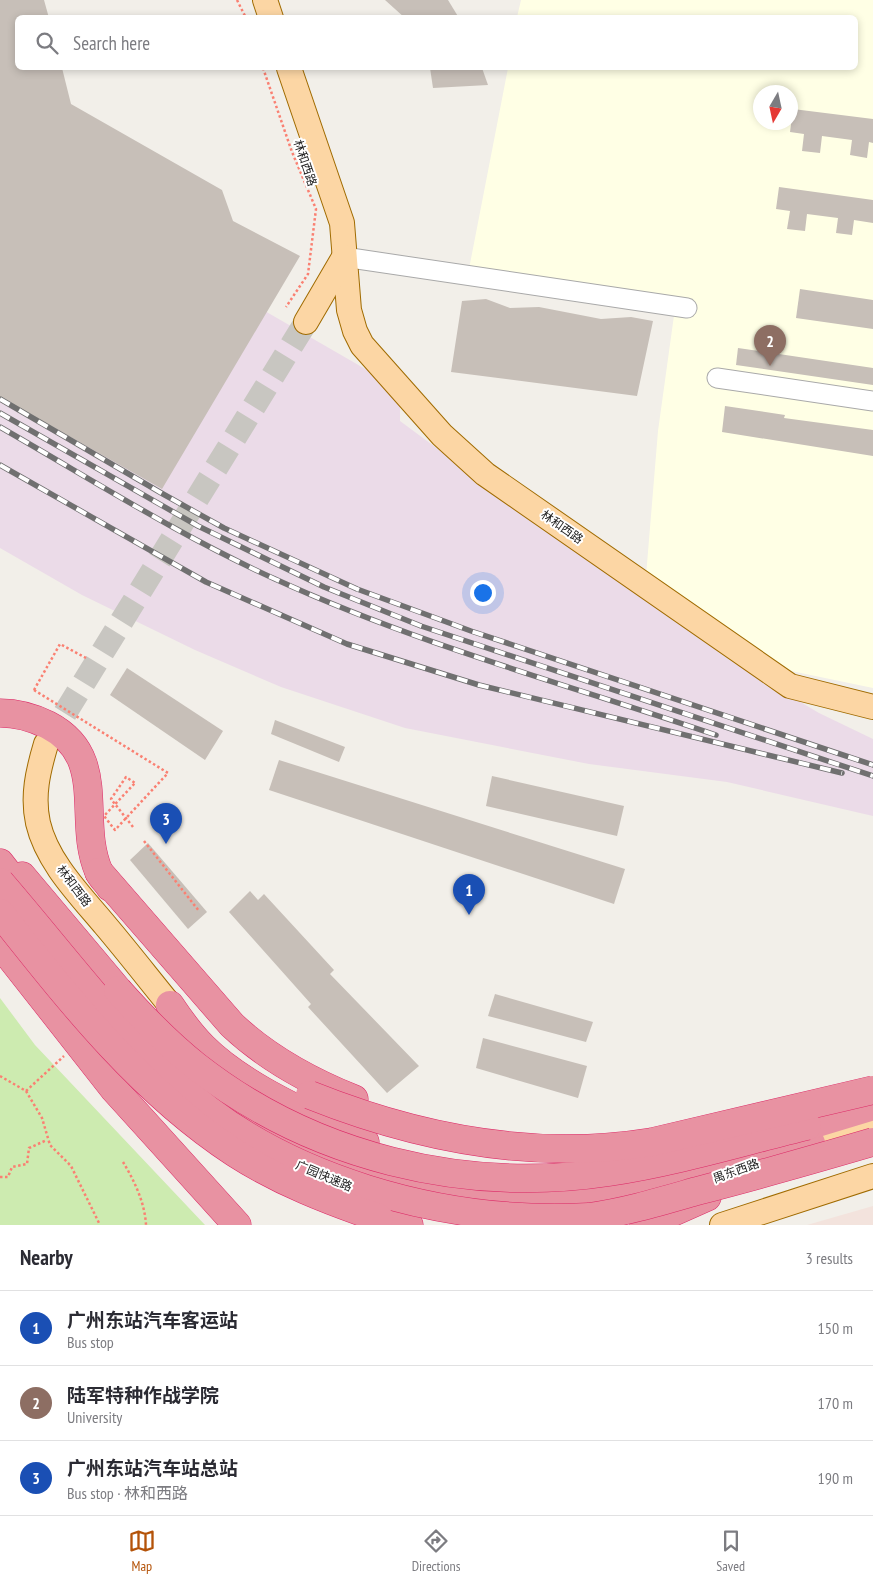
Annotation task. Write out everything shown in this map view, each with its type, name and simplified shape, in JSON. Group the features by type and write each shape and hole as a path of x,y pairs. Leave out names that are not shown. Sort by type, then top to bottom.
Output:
{"highway":[{"path":"0,713 28,717 64,735 80,755 88,779 90,836 99,872 210,1019 236,1046 260,1065 310,1095"},
{"path":"0,850 118,990 184,1056 261,1109 322,1140 384,1160 478,1177 574,1176 641,1166 809,1134"},
{"path":"0,863 101,988 170,1060 227,1107 299,1147 335,1161 399,1180 470,1194 518,1198 569,1194 618,1186 720,1164 809,1134"},
{"path":"99,872 232,1025 262,1050 291,1070 327,1088 374,1106 461,1131 533,1145 578,1166"},
{"name":"广园快速路","path":"0,882 116,1019 175,1082 244,1134 306,1170 349,1188 404,1204 472,1217 538,1220 641,1216 754,1176 873,1142"},
{"path":"0,913 116,1052 180,1113 236,1153 300,1189 340,1205 409,1225"},
{"path":"0,944 114,1089 237,1225"},
{"path":"170,1004 193,1028 216,1046 248,1065 310,1095 356,1113 444,1137 503,1146 561,1150 624,1146 652,1142 873,1088"},
{"path":"170,1004 187,1029 205,1048 231,1068 284,1102 365,1142"},
{"path":"170,1060 365,1142 443,1162 520,1168 578,1166 657,1152 720,1164"},
{"path":"562,1225 624,1197 809,1134 873,1106"},
{"path":"299,1147 359,1213 377,1225"},
{"path":"562,1225 641,1216"}],"main road":[{"path":"248,0 254,15"},
{"path":"265,0 271,15"},
{"name":"林和西路","path":"273,70 326,224 344,257"},
{"name":"林和西路","path":"290,70 342,223 349,310 355,331 362,345 411,397 442,434 485,474 790,686 873,707"},
{"path":"306,322 344,257"},
{"name":"林和西路","path":"46,744 38,773 35,799 38,823 44,842 60,870 170,1004"},
{"name":"禺东西路","path":"602,1225 809,1134 873,1124"},
{"path":"722,1225 873,1176"}],"street":[{"path":"344,257 687,308"},
{"path":"718,378 873,401"},
{"path":"657,1152 770,1121 873,1088"}],"path":[{"path":"237,0 244,15"},
{"path":"264,70 292,152 316,209 308,274 286,307"},
{"path":"86,658 60,644 34,690 168,773 115,830 104,816 135,783 126,777 111,799 133,827"},
{"path":"144,841 199,911"},
{"path":"26,1091 59,1060 79,1045"},
{"path":"0,1076 26,1091 42,1118 47,1140 71,1166 100,1225"},
{"path":"0,1177 8,1177 12,1167 27,1164 29,1148 47,1140"},
{"path":"123,1162 136,1188 146,1215 146,1225"}],"shaded area":[{"path":"521,0 873,0 873,688 777,668 646,576 658,431 676,301 469,269 508,70 858,70 858,15 517,15"},
{"path":"0,158 400,389 400,421 731,661 819,713 873,739 873,816 727,782 589,764 405,728 281,687 195,650 82,595 0,548"},
{"path":"873,1206 873,1225 807,1225"}],"green space":[{"path":"0,998 35,1045 205,1225 0,1225"}],"building":[{"path":"0,0 44,0 48,15 15,15 15,70 62,70 71,104 222,190 233,221 300,256 162,489 0,397"},
{"path":"385,0 448,0 457,15 402,15"},
{"path":"430,70 483,70 488,85 433,88"},
{"path":"798,110 873,119 873,143 869,142 867,158 850,155 852,140 822,136 820,153 802,151 804,134 790,132 790,130 798,130"},
{"path":"779,187 873,200 873,223 854,220 852,235 836,233 838,218 807,214 805,231 787,229 790,211 776,209"},
{"path":"800,289 873,300 873,329 796,318"},
{"path":"486,299 510,308 539,307 601,319 631,317 653,321 637,396 451,372 462,301"},
{"path":"738,348 873,368 873,385 736,365"},
{"path":"725,406 785,415 784,418 873,430 873,456 722,432"},
{"path":"127,668 223,731 205,760 110,695"},
{"path":"275,720 345,747 339,762 271,734"},
{"path":"279,760 625,869 614,904 269,790"},
{"path":"492,776 624,806 617,836 486,806"},
{"path":"148,843 207,912 188,929 130,860"},
{"path":"250,891 258,900 264,894 334,970 330,974 419,1066 387,1093 308,1007 311,1004 229,912"},
{"path":"495,994 593,1022 586,1042 488,1016"},
{"path":"483,1038 587,1066 578,1098 476,1068"}],"tunnel":[{"path":"46,744 306,322"}],"railway":[{"path":"0,399 224,528 357,589 471,631 873,765"},
{"path":"0,413 198,526 324,587 421,626 873,776"},
{"path":"0,427 136,506 205,544 275,579 383,624 438,644 716,735"},
{"path":"0,465 206,582 347,644 479,685 842,773"}],"place":[{"name":"陆军特种作战学院","path":"770,366"},
{"name":"广州东站汽车站总站","path":"166,844"},
{"name":"广州东站汽车客运站","path":"469,915"}]}
